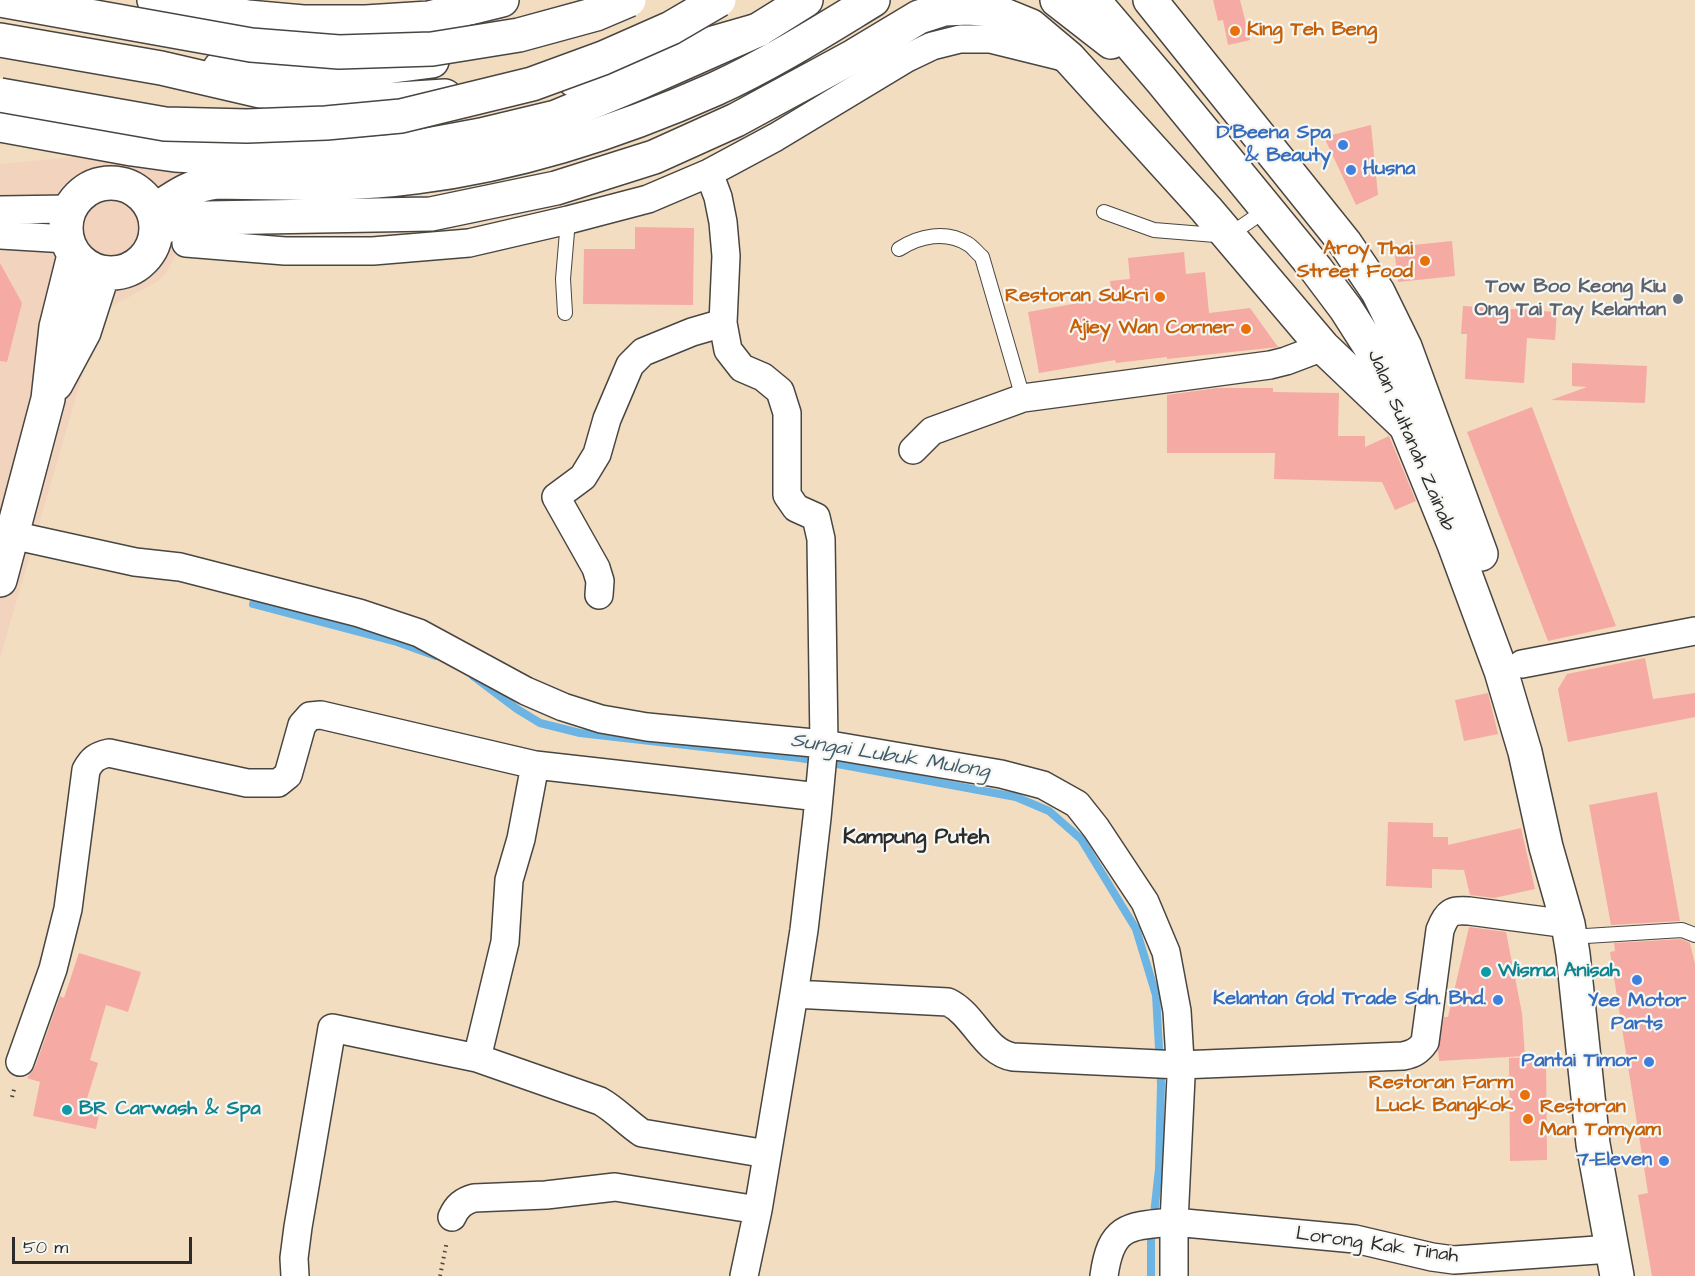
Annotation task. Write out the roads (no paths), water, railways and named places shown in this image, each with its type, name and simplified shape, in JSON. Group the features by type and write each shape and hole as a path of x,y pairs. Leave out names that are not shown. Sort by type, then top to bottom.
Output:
{"main road":[{"path":"0,0 251,45 339,52 432,48 519,35 596,14 629,0"},
{"path":"154,0 248,17 303,22 366,22 429,18 502,0"},
{"path":"161,68 341,69 386,67 480,54 518,43 553,27 595,0"},
{"path":"0,95 165,124 270,125 326,123 401,116 532,84 603,58 671,28 719,0"},
{"path":"0,125 132,149 231,159 395,151 556,117 758,30 806,0"},
{"path":"70,234 82,263 102,273 116,274 140,264 166,228 185,191 202,184 217,182 333,183 416,177 487,165 564,145 637,121 717,88 800,45 873,0"},
{"path":"1057,0 1162,81"},
{"name":"Jalan Sultanah Zainab","path":"1093,0 1316,269 1369,345 1393,394 1454,544 1501,671 1525,752 1546,847 1569,931"},
{"name":"Jalan Sultanah Zainab","path":"1159,8 1345,243 1378,292 1405,347 1522,664 1546,754 1564,843 1569,931 1593,1144 1614,1262"},
{"path":"166,228 181,221 207,218 431,214 556,188 654,157 736,120 854,56 919,17 944,9 992,10 1031,26 1069,58 1206,209 1323,347 1406,426"},
{"path":"0,40 161,68 260,91 383,100 542,87 629,67 758,30"},
{"path":"0,580 48,399 70,234 79,196 91,188 106,183 120,184 134,189 146,198 166,228"},
{"path":"48,399 84,332 102,273"}],"street":[{"path":"166,228 285,251 373,251 469,243 568,220 648,199 709,173 776,137 907,58 932,46 960,39 990,39 1004,36 1012,30 1016,19"},
{"path":"990,39 1069,58"},
{"path":"709,173 718,197 723,222 726,256 723,323 728,350 742,368 763,377 780,391 786,413 786,495 796,507 816,518 821,539 824,748 819,797 804,930 794,994 758,1210 744,1276"},
{"path":"0,210 70,234"},
{"path":"0,235 70,234"},
{"path":"599,595 600,581 596,568 556,497 583,477 597,453 607,418 630,365 643,352 692,332 723,323"},
{"path":"913,450 932,431 1023,398 1270,364 1286,361 1323,347"},
{"path":"12,535 135,561 180,567 359,613 419,633 526,691 563,707 601,719 1001,774 1043,785 1077,804 1096,828 1145,902 1166,952 1177,1011 1180,1065 1174,1276"},
{"path":"1522,664 1695,631"},
{"path":"20,1062 56,959 68,909 86,770 91,760 99,755 109,753 247,783 278,783 288,775 302,725 310,716 321,715 535,765 819,797"},
{"path":"477,1058 505,942 509,880 521,839 535,765"},
{"path":"794,994 948,1002 959,1009 996,1050 1007,1056 1180,1065 1403,1056 1412,1054 1425,1042 1440,930 1445,918 1454,910 1569,931"},
{"path":"295,1276 294,1258 298,1227 332,1028 477,1058 600,1101 612,1107 642,1133 767,1154"},
{"path":"452,1217 460,1204 474,1198 546,1195 611,1186 758,1210"},
{"name":"Lorong Kak Tinah","path":"1104,1276 1106,1260 1113,1241 1126,1229 1145,1224 1174,1222 1355,1239 1454,1260 1614,1262"}],"lane":[{"path":"1104,212 1154,230 1228,236 1267,209"},
{"path":"565,313 563,279 568,220"},
{"path":"899,249 914,240 936,236 954,237 969,244 982,257 1023,398"},
{"path":"1569,931 1682,930 1695,936"}],"waterway":[{"name":"Sungai Lubuk Mulong","path":"253,604 397,642 436,656"},
{"name":"Sungai Lubuk Mulong","path":"473,676 540,723 580,733 800,758 1016,797 1049,811 1081,839 1136,929 1156,995 1161,1084 1159,1169 1151,1241 1151,1276"}],"place":[{"name":"King Teh Beng","path":"1235,31"},
{"name":"D’Beena Spa & Beauty","path":"1343,145"},
{"name":"Husna","path":"1351,170"},
{"name":"Aroy Thai Street Food","path":"1425,261"},
{"name":"Restoran Sukri","path":"1160,297"},
{"name":"Tow Boo Keong Kiu Ong Tai Tay Kelantan","path":"1678,299"},
{"name":"Ajiey Wan Corner","path":"1246,329"},
{"name":"Wisma Anisah","path":"1486,972"},
{"name":"Yee Motor Parts","path":"1637,980"},
{"name":"Kelantan Gold Trade Sdn. Bhd.","path":"1498,1000"},
{"name":"Pantai Timor","path":"1649,1062"},
{"name":"Restoran Farm Luck Bangkok","path":"1525,1095"},
{"name":"BR Carwash & Spa","path":"67,1110"},
{"name":"Restoran Man Tomyam","path":"1528,1119"},
{"name":"7-Eleven","path":"1664,1161"}],"district":[{"name":"Kampung Puteh","path":"916,839"}]}
